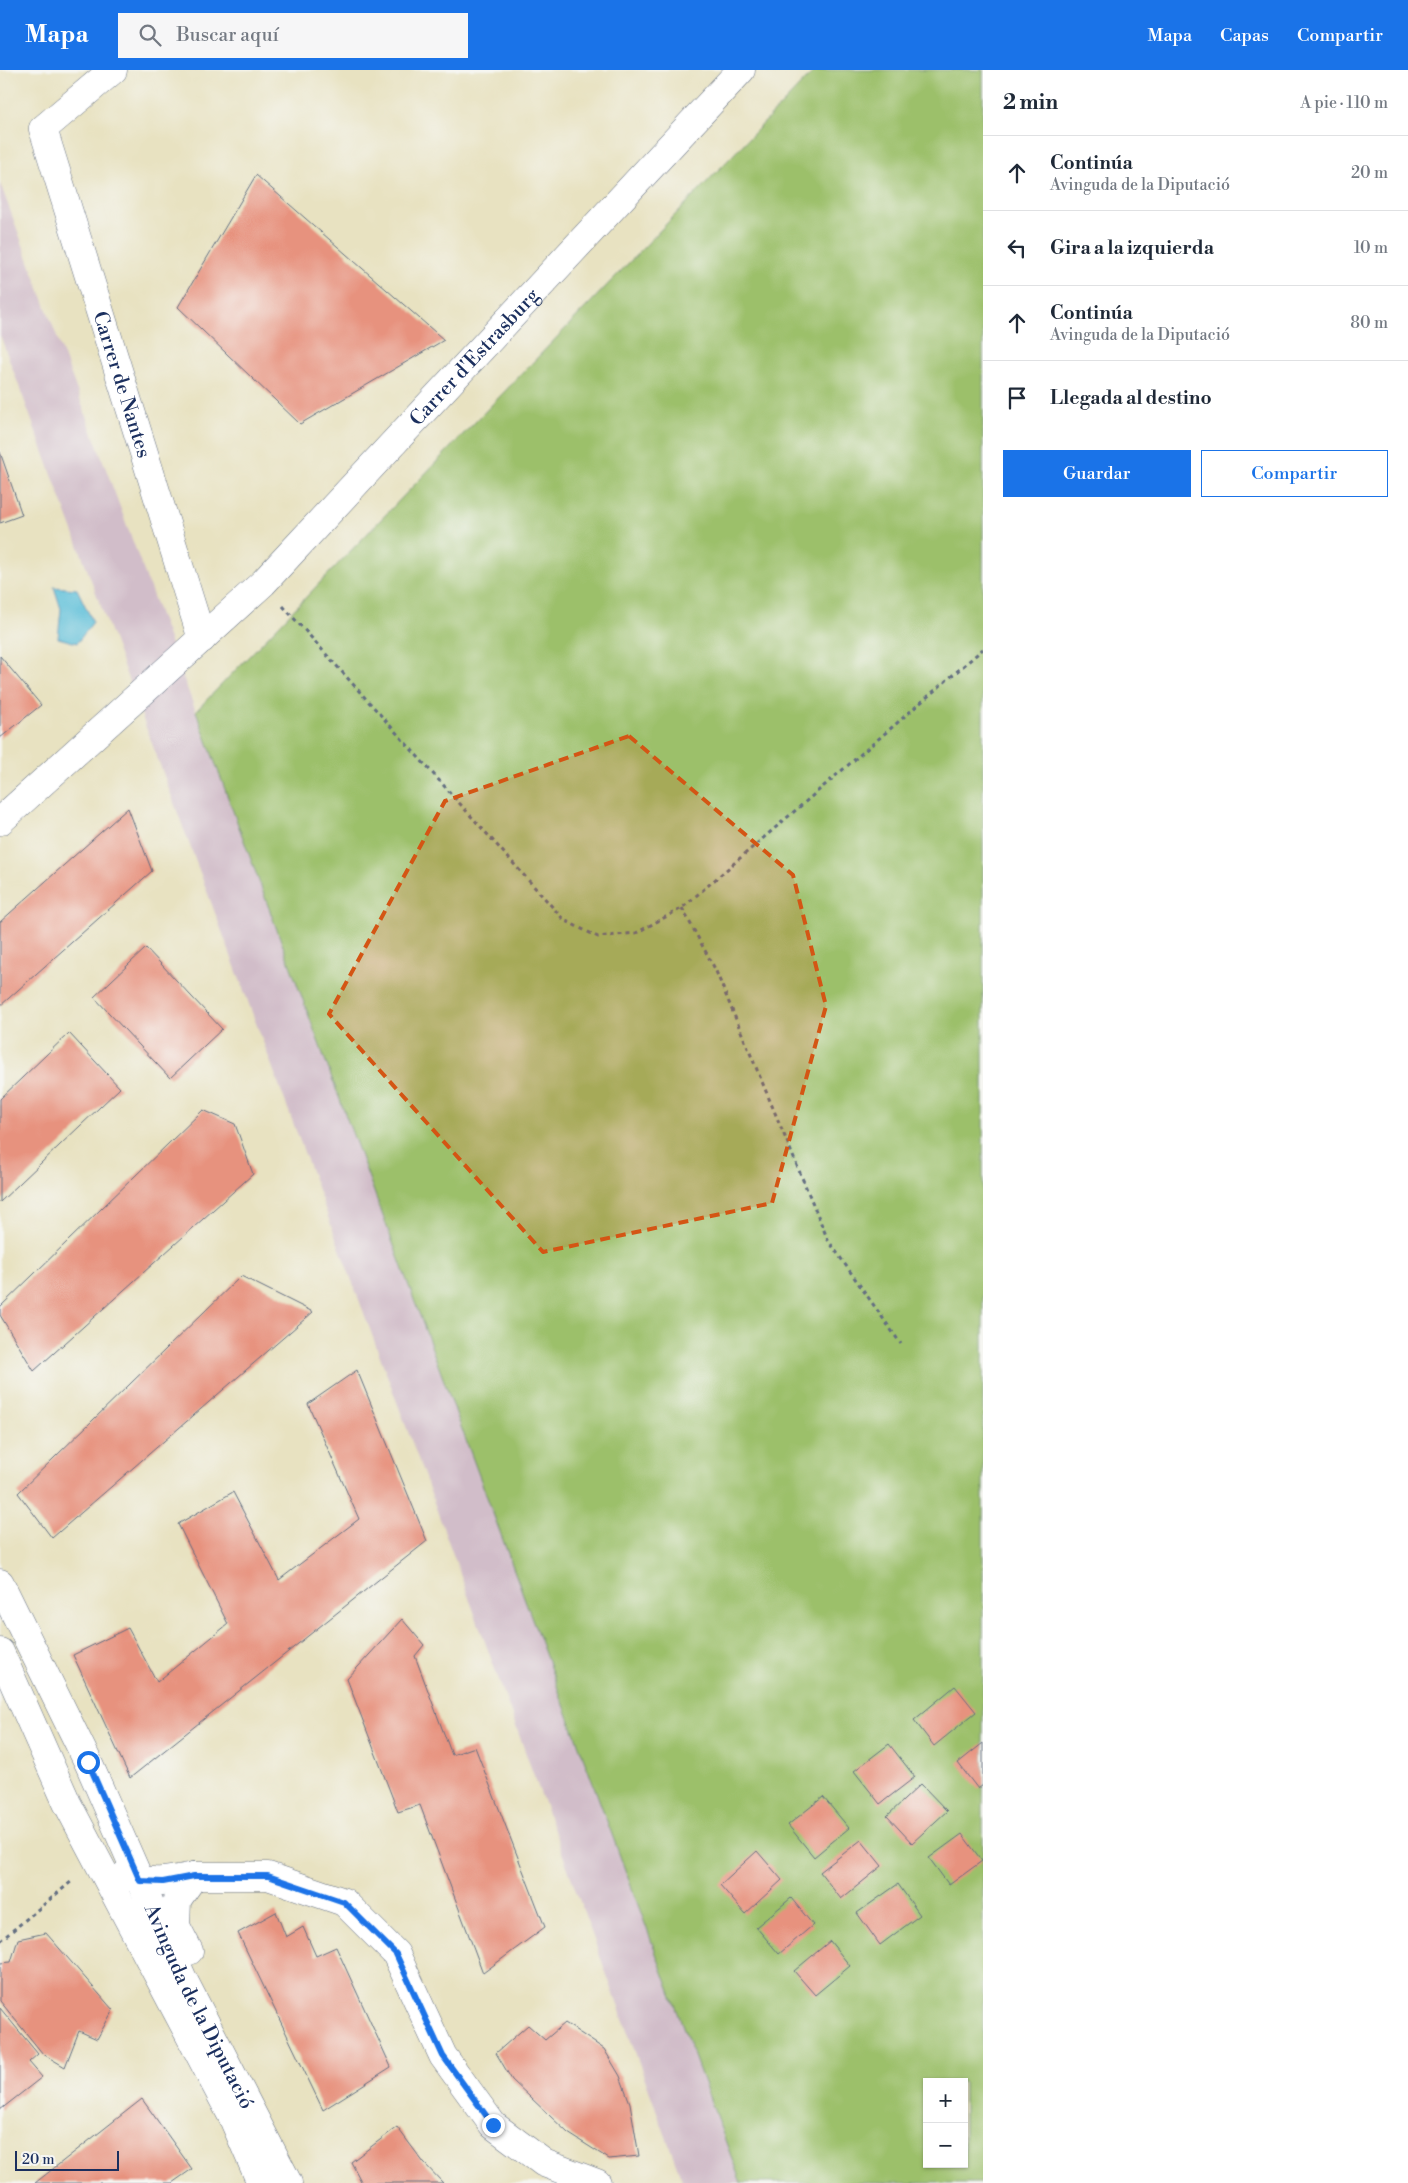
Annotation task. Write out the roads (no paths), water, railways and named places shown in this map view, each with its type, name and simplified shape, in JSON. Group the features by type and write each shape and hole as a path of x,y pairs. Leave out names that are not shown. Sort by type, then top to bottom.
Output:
{"street":[{"name":"Carrer de Nantes","path":"113,70 43,129 202,639"},
{"name":"Carrer d'Estrasburg","path":"0,821 263,584 741,70"},
{"name":"Avinguda de la Diputació","path":"0,1582 88,1762 183,1979 279,2182"},
{"path":"0,1624 15,1637 82,1796 121,1873 140,1881 163,1882 194,1876 268,1876 344,1902 396,1954 443,2056 493,2125 544,2163 597,2183"},
{"name":"Avinguda de la Diputació","path":"0,1652 67,1803 232,2116 279,2182"},
{"path":"194,1876 176,1900 176,1926 279,2139 279,2182"}],"water":[{"path":"54,587 77,589 93,622 77,643 58,638 61,609"}]}
